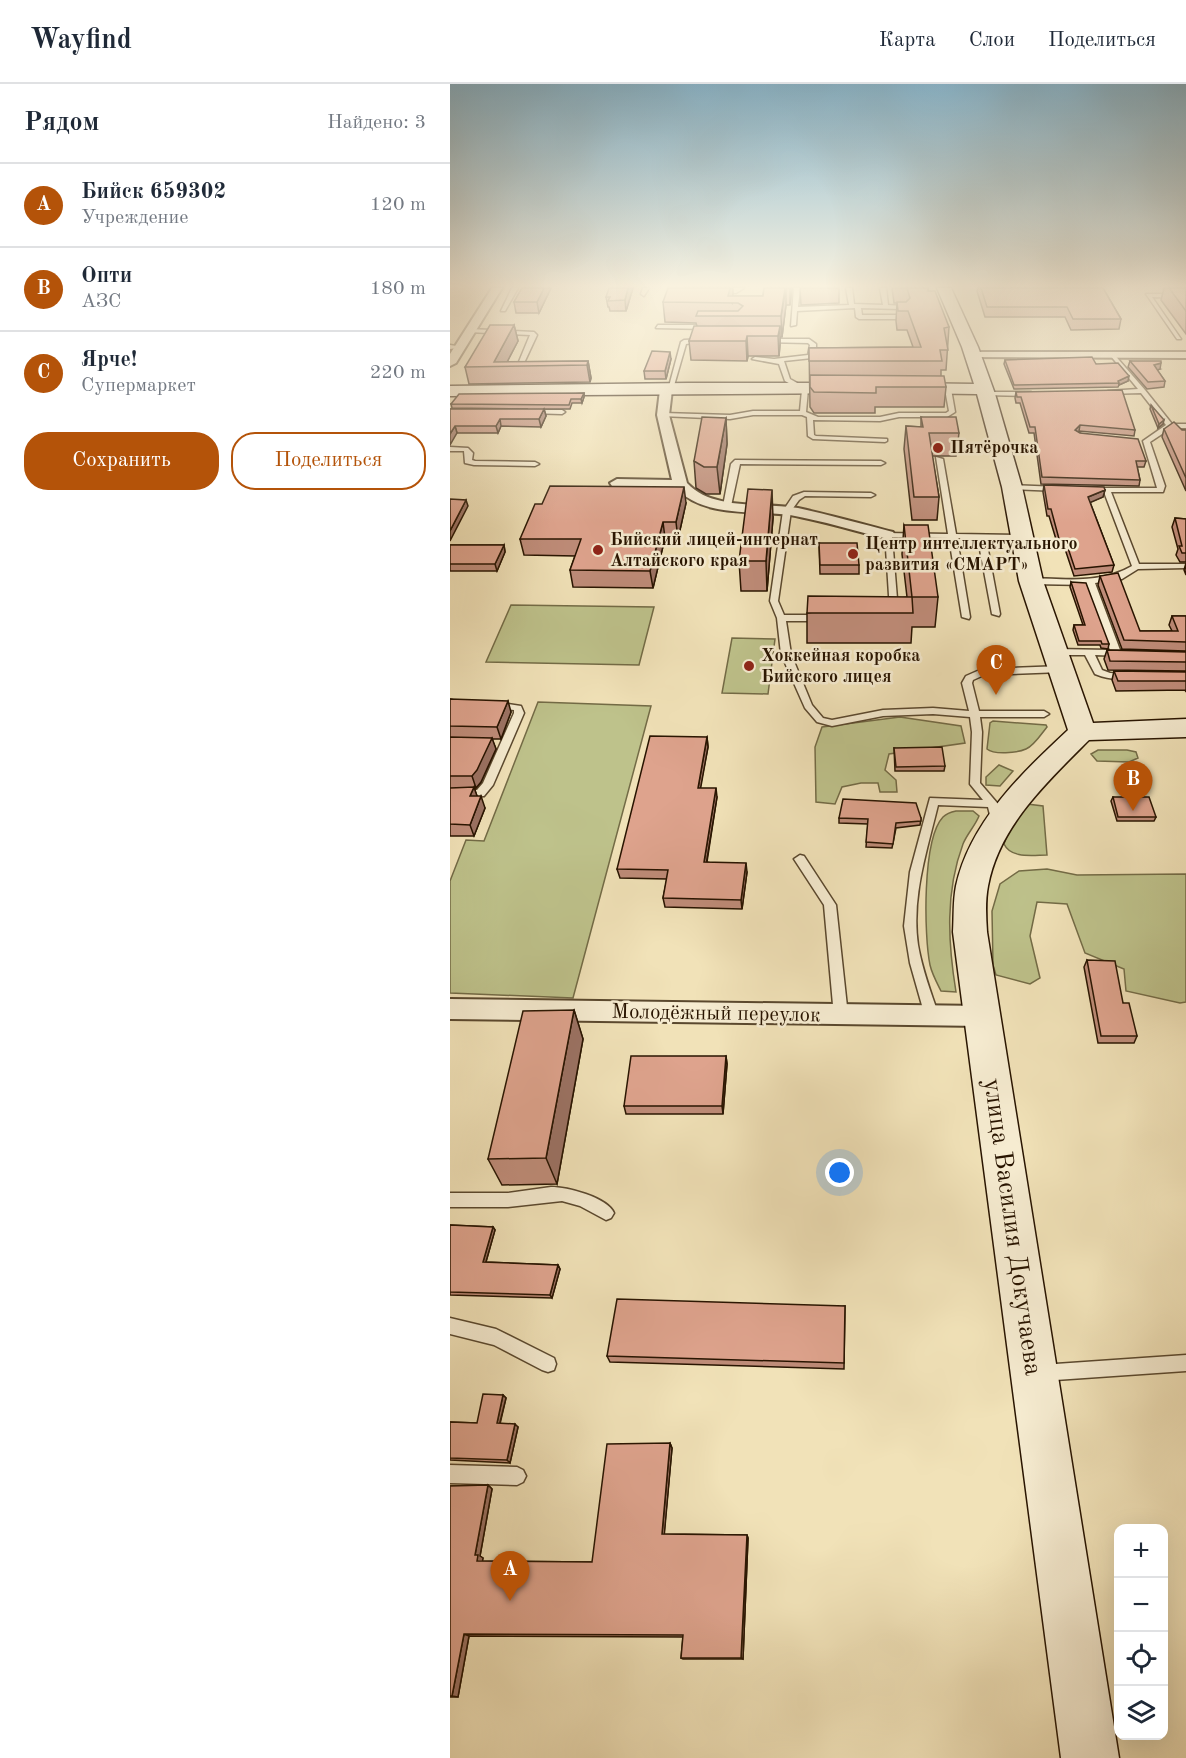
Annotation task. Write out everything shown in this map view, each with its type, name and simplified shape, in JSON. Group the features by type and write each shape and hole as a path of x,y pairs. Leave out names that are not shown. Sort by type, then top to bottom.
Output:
{"street":[{"path":"977,366 1002,447 1031,581 1082,732 1186,728"},
{"path":"450,391 881,388 985,392"},
{"path":"668,389 663,416 680,484 686,492 727,506 787,511 888,535"},
{"path":"617,483 680,484"},
{"name":"улица Василия Докучаева","path":"1082,732 995,814 972,885 970,932 1090,1758"},
{"name":"Молодёжный переулок","path":"450,1009 842,1016 982,1016"}],"lane":[{"path":"530,366 546,370"},
{"path":"668,389 676,366"},
{"path":"783,366 784,374 788,380 805,388 803,413"},
{"path":"1122,366 1170,426"},
{"path":"663,416 730,417 753,413 803,413 810,417 880,419 899,415 948,415 952,412 948,389"},
{"path":"1096,393 1143,391"},
{"path":"985,392 1041,394"},
{"path":"517,412 562,412"},
{"path":"810,417 811,436 815,438 885,440"},
{"path":"1135,440 1146,441 1170,426 1186,426"},
{"path":"1011,487 1154,491 1161,488 1146,441"},
{"path":"971,447 1002,447"},
{"path":"450,448 466,449 469,453 468,461 474,463 535,464"},
{"path":"939,459 966,617"},
{"path":"727,506 735,464 738,462 882,463"},
{"path":"1107,491 1136,567"},
{"path":"871,495 804,494 796,498 787,511 774,601 781,618 786,654 808,706 820,720 832,723 883,713 933,711 975,714 1044,714"},
{"path":"890,619 895,614 888,535 1022,537"},
{"path":"982,537 996,614"},
{"path":"1031,581 1090,582 1119,577 1136,567 1186,566"},
{"path":"1090,582 1116,653"},
{"path":"781,618 827,618"},
{"path":"1089,653 1101,674 1139,676"},
{"path":"995,814 975,784 977,732 969,678 975,673 1059,661 1089,653 1133,654"},
{"path":"450,794 480,793 488,785 500,744 519,713 518,708 481,704"},
{"path":"932,1016 916,963 910,925 912,892 934,801 995,814"},
{"path":"800,859 830,905 842,1016"},
{"path":"450,1200 508,1200 562,1194 583,1200 606,1213"},
{"path":"450,1326 496,1336 548,1364"},
{"path":"1034,1374 1186,1363"},
{"path":"450,1474 517,1476"}],"green space":[{"path":"511,605 654,607 639,665 486,662"},
{"name":"Хоккейная коробка Бийского лицея","path":"732,638 775,639 768,694 722,693"},
{"path":"538,702 651,706 573,998 450,993 450,881 466,840 484,841"},
{"path":"900,717 961,726 965,743 889,754 885,770 896,780 897,792 880,792 878,783 861,783 842,787 835,804 816,802 815,747 822,727"},
{"path":"993,721 1046,725 1047,727 1029,747 1017,752 1000,753 987,749 990,723"},
{"path":"1098,750 1127,750 1136,752 1138,758 1129,762 1097,761 1091,754"},
{"path":"999,765 1013,771 1000,786 986,785 986,777"},
{"path":"1027,804 1043,806 1047,855 1017,854 1007,849 1004,844 1007,834"},
{"path":"956,811 973,811 979,816 963,844 953,880 950,936 956,992 941,991 932,972 928,951 926,888 931,845 936,828 944,816"},
{"path":"1047,869 1077,875 1186,874 1186,1002 1180,1003 1126,991 1124,969 1085,953 1067,904 1037,902 1030,936 1040,978 1030,984 996,975 993,965 992,911 1000,884 1019,871"}],"building":[{"path":"466,366 519,366 465,367"},
{"path":"646,366 666,366 665,371 644,371"},
{"path":"1007,366 1121,366 1129,376 1118,381 1119,383 1014,385"},
{"path":"1134,366 1155,366 1165,381 1148,382"},
{"path":"810,375 944,376 946,387 876,387 876,393 814,392 810,387"},
{"path":"1122,390 1135,430 1080,425 1075,430 1080,433 1138,439 1146,461 1136,461 1140,480 1042,477 1035,427 1030,427 1021,397 1017,397 1016,392"},
{"path":"584,393 581,399 571,399 569,405 451,404 459,394"},
{"path":"1151,405 1164,420 1159,424"},
{"path":"450,409 544,409 539,419 500,419 496,426 455,426 450,434"},
{"path":"702,417 726,418 717,467 704,467 694,461"},
{"path":"921,417 956,417 959,433 929,433 939,497 914,497 906,426 923,427"},
{"path":"1174,422 1182,430 1186,430 1186,478 1164,429"},
{"path":"1044,485 1104,487 1105,490 1088,497 1114,565 1075,569 1065,539 1059,539 1051,509 1048,509"},
{"path":"550,486 684,487 676,522 663,522 650,571 570,570 581,539 520,539 535,504 542,504"},
{"path":"748,489 772,490 766,561 739,561"},
{"path":"450,499 466,500 450,531"},
{"path":"1175,518 1186,519 1186,553 1182,553 1179,546 1182,546"},
{"path":"904,525 928,525 938,597 912,597"},
{"path":"819,543 857,543 859,565 820,565"},
{"path":"450,545 504,545 495,564 450,564"},
{"path":"1118,573 1140,631 1178,631 1172,616 1186,616 1186,642 1124,640 1100,576"},
{"path":"1071,582 1086,583 1109,644 1102,644 1101,641 1079,641 1074,625 1085,625"},
{"path":"808,596 912,597 913,613 807,613"},
{"path":"1107,650 1186,652 1186,662 1110,661"},
{"path":"1114,671 1186,672 1186,681 1118,681"},
{"path":"450,699 508,701 497,727 450,726"},
{"path":"650,736 707,737 698,788 716,788 704,862 746,863 741,900 663,898 668,870 617,869"},
{"path":"450,737 492,738 472,776 450,776"},
{"path":"942,747 945,766 896,767 894,748"},
{"path":"474,787 470,796 481,796 470,825 450,824 450,788"},
{"path":"1113,797 1149,797 1156,817 1118,817"},
{"path":"843,799 916,803 921,821 896,823 893,844 866,842 868,819 839,818"},
{"path":"1087,960 1115,961 1123,1003 1129,1003 1137,1036 1101,1036"},
{"path":"574,1010 546,1158 488,1159 523,1011"},
{"path":"631,1056 726,1056 722,1106 624,1106"},
{"path":"450,1225 493,1227 483,1262 558,1265 550,1295 450,1292"},
{"path":"617,1299 845,1306 844,1363 607,1356"},
{"path":"483,1394 503,1395 497,1423 515,1424 507,1460 450,1458 450,1422 477,1423"},
{"path":"670,1443 662,1534 747,1535 741,1658 681,1658 683,1635 464,1634 452,1696 450,1696 450,1486 488,1485 475,1555 478,1555 477,1561 592,1562 607,1444"}],"place":[{"name":"Пятёрочка","path":"938,448"},
{"name":"Бийский лицей-интернат Алтайского края","path":"598,550"},
{"name":"Центр интеллектуального развития «СМАРТ»","path":"853,554"},
{"name":"Хоккейная коробка Бийского лицея","path":"749,666"},
{"name":"Ярче!","path":"996,695"},
{"name":"Опти","path":"1133,811"},
{"name":"Бийск 659302","path":"510,1601"}]}
